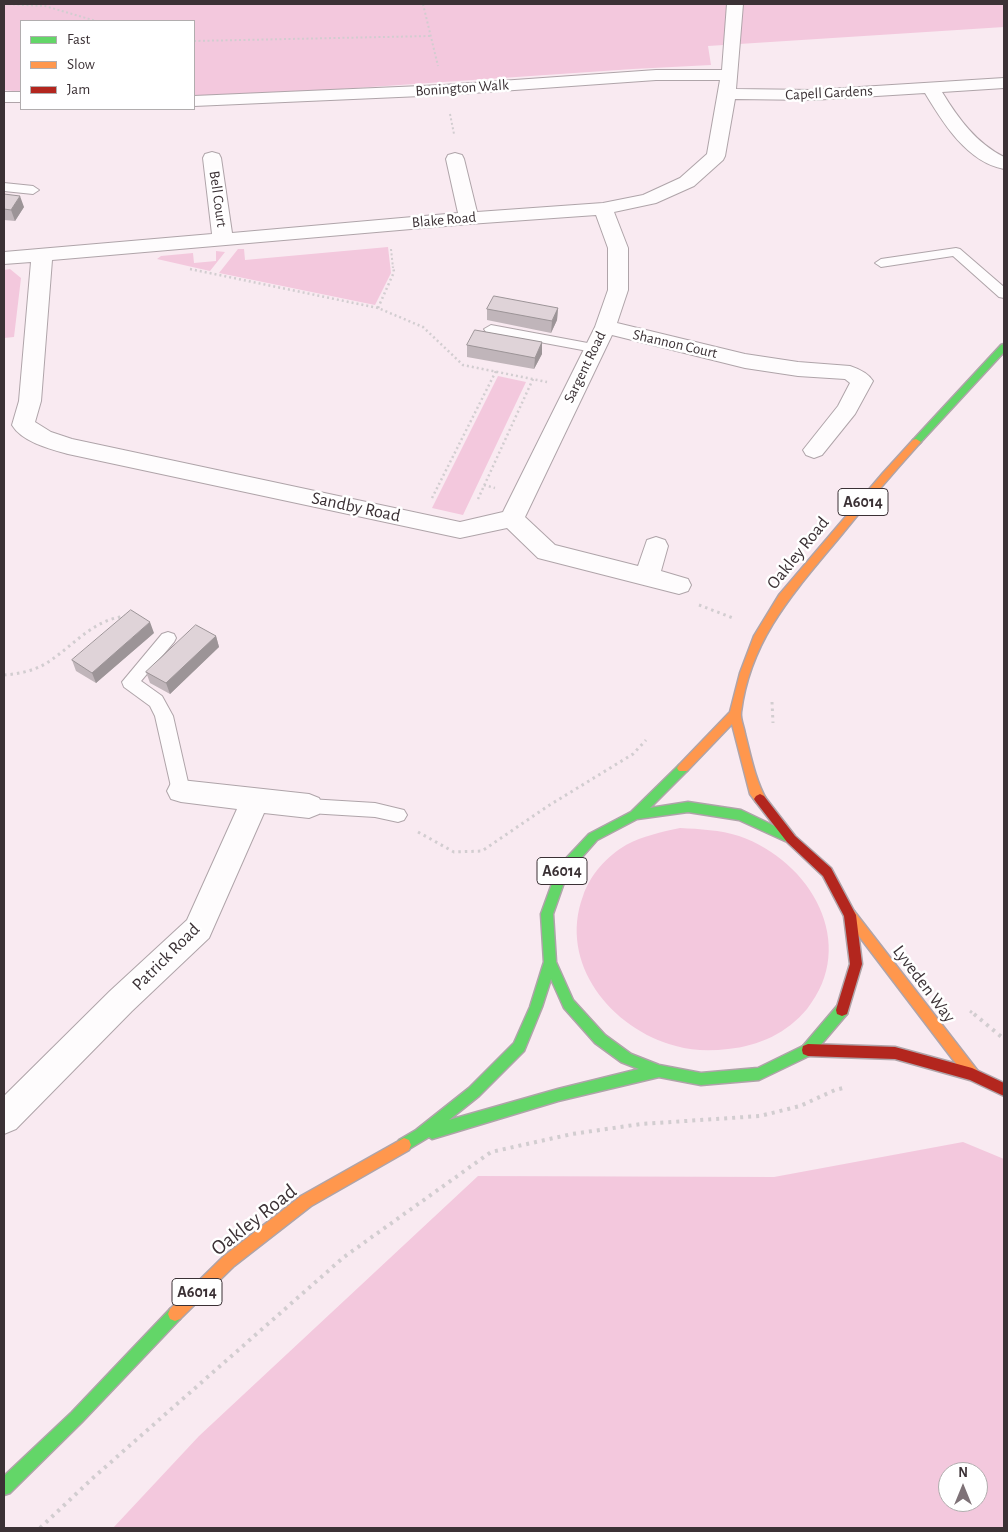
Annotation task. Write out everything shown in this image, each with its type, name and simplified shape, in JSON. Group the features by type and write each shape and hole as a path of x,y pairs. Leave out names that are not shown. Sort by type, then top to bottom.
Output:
{"main road":[{"name":"Oakley Road","path":"735,714 691,761 635,815 593,837 562,871 547,914 550,962 568,1004 600,1039 626,1058 659,1071 701,1079 759,1074 808,1050 842,1011 856,964 850,915 827,872 791,839 756,794 749,773 735,714 745,673 759,636 783,598 886,475 1004,347"},
{"name":"Oakley Road","path":"635,815 688,807 741,815 791,839"},
{"name":"Lyveden Way","path":"850,915 972,1074"},
{"name":"Oakley Road","path":"4,1488 77,1417 152,1336 229,1261 306,1201 421,1135 474,1092 519,1047 536,1007 550,962"},
{"name":"Lyveden Way","path":"808,1050 895,1053 972,1074 1004,1090"},
{"name":"Oakley Road","path":"421,1135 558,1095 659,1071"}],"street":[{"name":"Blake Road","path":"4,258 469,218 603,209 649,199 687,182 716,156 729,85 734,4"},
{"name":"Bonington Walk","path":"195,101 444,90 656,75 729,85"},
{"name":"Capell Gardens","path":"729,85 812,95 1004,83"},
{"path":"930,87 949,118 977,148 1004,164"},
{"path":"4,97 20,97"},
{"name":"Bell Court","path":"212,158 223,240"},
{"path":"455,159 469,218"},
{"name":"Sargent Road","path":"512,519 593,348 605,327 618,290 618,248 603,209"},
{"name":"Sandby Road","path":"42,254 30,401 14,427 68,446 460,530 512,519"},
{"name":"Shannon Court","path":"605,327 745,361 798,369 850,373 862,381 847,409 814,450"},
{"path":"512,519 547,552 679,584"},
{"path":"647,577 656,546"},
{"path":"180,791 309,806"},
{"name":"Patrick Road","path":"4,1118 121,1001 198,930 255,800"}],"lane":[{"path":"4,187 33,190"},
{"path":"881,262 956,252 1004,294"},
{"path":"491,329 593,348"},
{"path":"168,638 130,682 156,701 164,716 180,782 180,791"},
{"path":"309,806 375,810 398,815"}],"path":[{"path":"4,4 45,6 93,20"},
{"path":"195,40 431,36"},
{"path":"378,308 394,272 390,243"},
{"path":"182,267 378,308 423,327 463,364 574,388"},
{"path":"421,521 496,371"},
{"path":"468,528 469,518 533,379"},
{"path":"4,675 15,674 44,664 84,633 107,620 130,616"},
{"path":"772,695 773,732"},
{"path":"398,815 418,832 454,852 482,851 548,806 633,754 646,740"},
{"path":"969,1010 1004,1039"},
{"path":"40,1528 94,1477 344,1257 491,1152 572,1134 641,1124 729,1120 760,1116 800,1106 835,1090 852,1086"}],"shaded area":[{"path":"4,4 1004,4 1004,27 708,46 711,65 254,95 195,95 195,20 20,20 20,92 4,90"},
{"path":"388,247 391,273 375,305 219,273 238,249 244,249 245,260"},
{"path":"216,251 225,252 210,271 157,259 161,256 193,253 194,263 216,261"},
{"path":"10,269 21,278 14,337 4,338 4,270"},
{"path":"498,376 526,382 463,515 432,508"},
{"path":"680,828 732,834 765,848 787,864 806,885 820,908 827,932 828,958 822,984 807,1009 791,1025 772,1037 751,1045 722,1050 689,1049 676,1046 652,1037 631,1025 611,1009 596,990 584,968 578,945 577,921 583,896 590,881 606,860 626,845 646,837"},
{"path":"963,1142 1004,1159 1004,1528 113,1528 199,1436 478,1176 774,1177"}],"building":[{"path":"4,194 20,196 11,210 4,209"},
{"path":"494,296 558,308 552,321 487,309"},
{"path":"475,330 542,342 535,358 467,345"},
{"path":"131,610 150,622 92,673 72,660"},
{"path":"196,625 216,636 166,683 146,672"}],"traffic: fast":[{"path":"916,442 1004,347"},
{"path":"404,1145 421,1135 474,1092 519,1047 536,1007 550,962 547,914 562,871 593,837 635,815 683,768"},
{"path":"635,815 688,807 741,815 785,836"},
{"path":"550,962 568,1004 600,1039 626,1058 659,1071 701,1079 759,1074 808,1050 842,1010"},
{"path":"432,1132 558,1095 659,1071"},
{"path":"4,1487 77,1417 175,1314"}],"traffic: slow":[{"path":"760,799 756,794 749,773 735,714 745,673 759,636 783,598 916,442"},
{"path":"683,768 735,714"},
{"path":"850,915 972,1074"},
{"path":"175,1314 229,1261 306,1201 404,1145"}],"traffic: jam":[{"path":"760,799 791,839 827,872 850,915 856,964 842,1010"},
{"path":"808,1050 895,1053 972,1074 1004,1090"}]}
